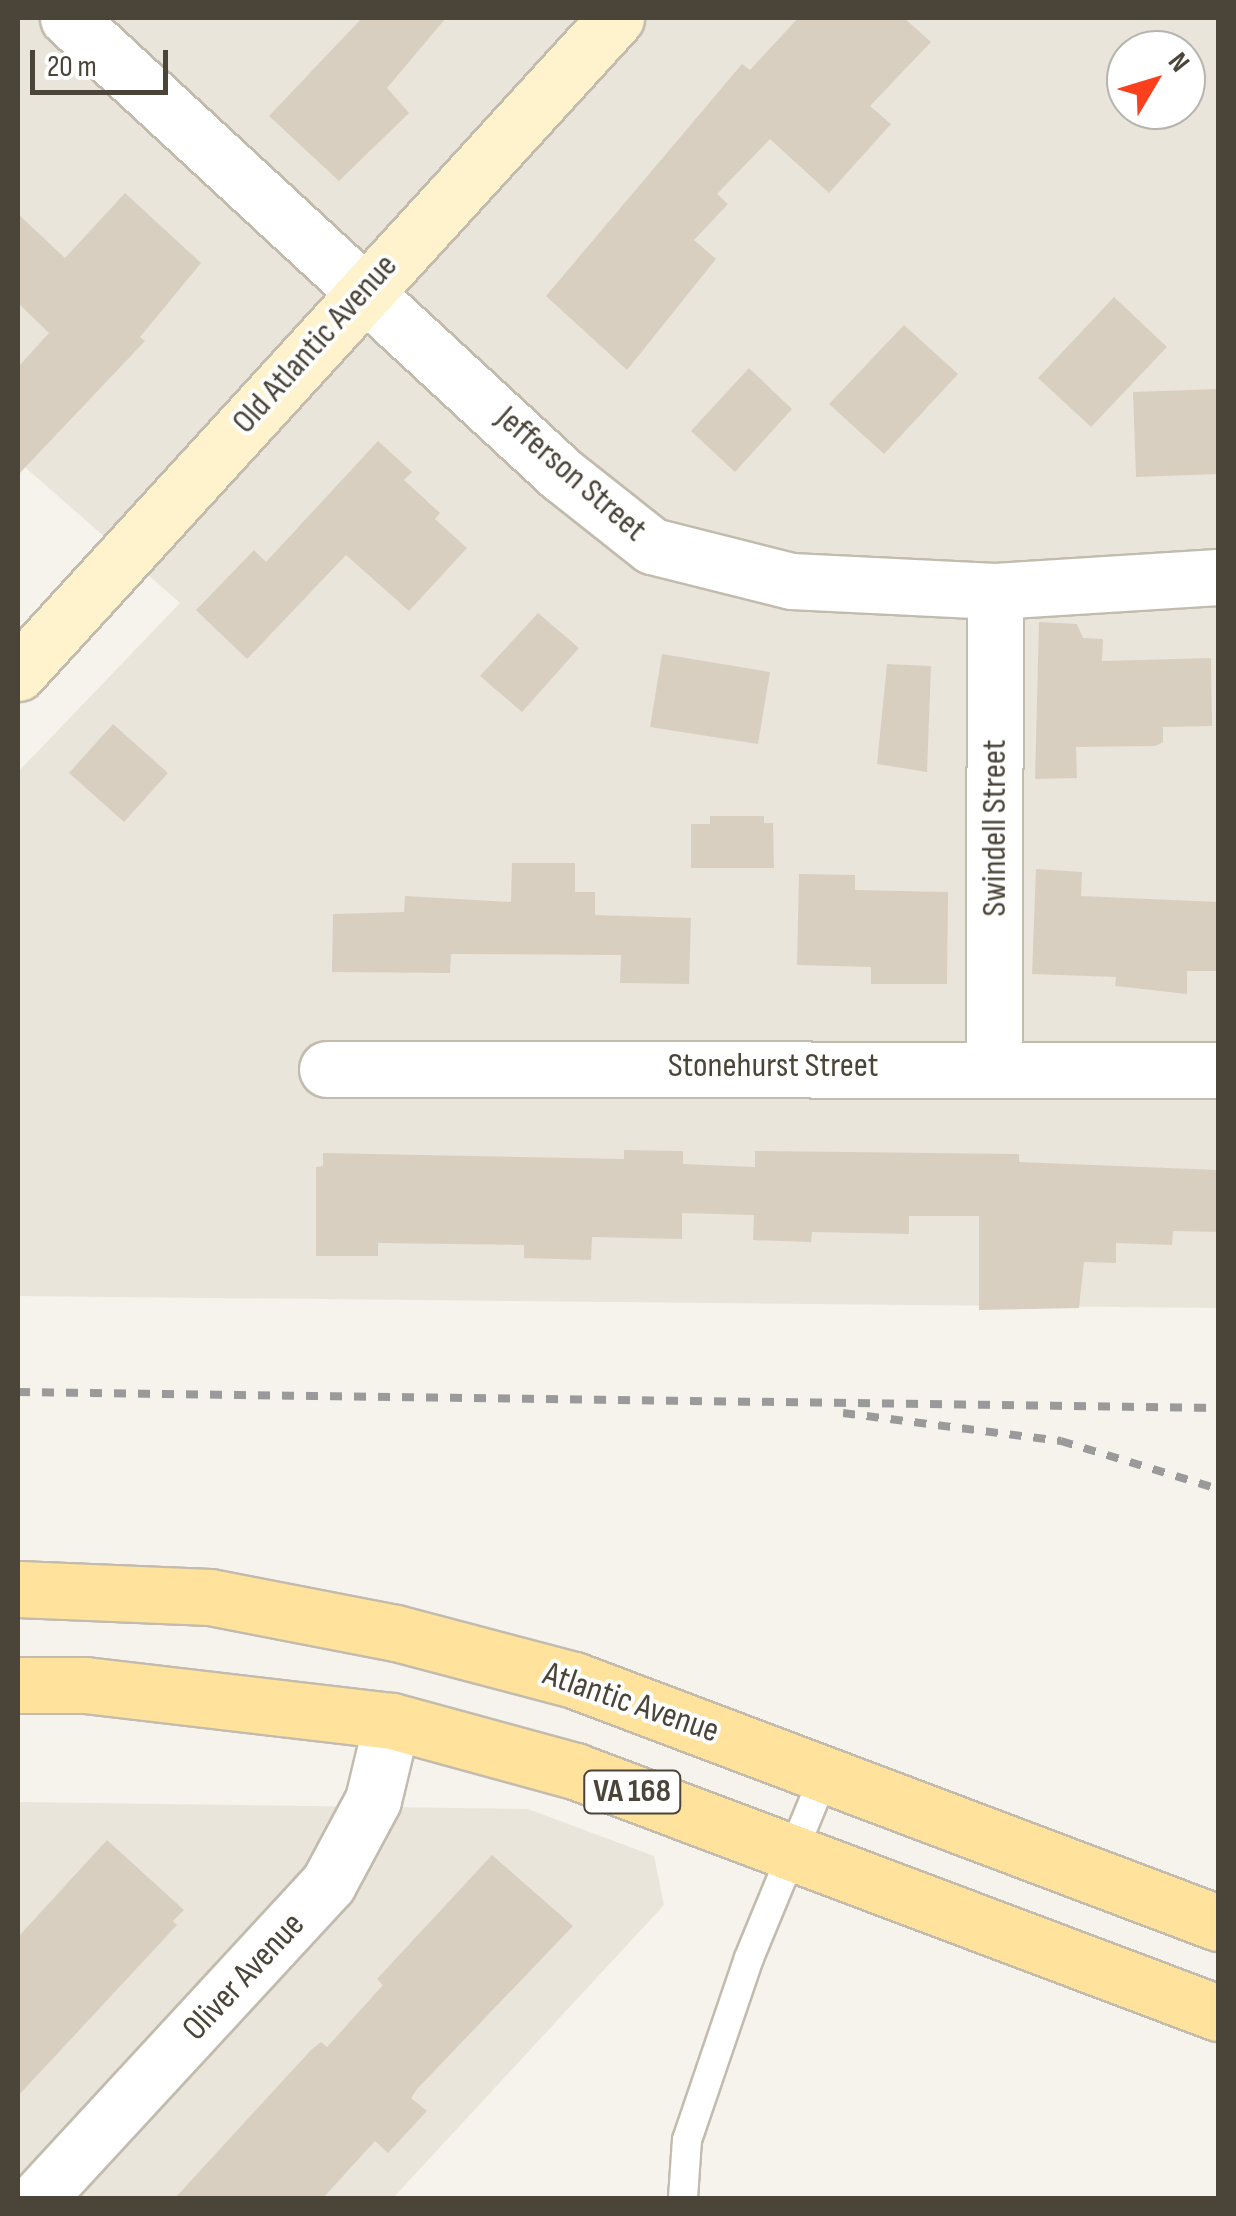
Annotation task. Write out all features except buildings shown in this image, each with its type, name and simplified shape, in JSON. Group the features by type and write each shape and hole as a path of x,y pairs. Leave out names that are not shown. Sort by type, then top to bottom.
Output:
{"main road":[{"name":"Old Atlantic Avenue","path":"18,674 616,18"},
{"name":"Atlantic Avenue","path":"18,1589 210,1597 396,1633 574,1680 1218,1923"},
{"name":"VA 168","path":"18,1685 85,1685 392,1721 575,1771 791,1849 1218,2013"}],"street":[{"name":"Jefferson Street","path":"68,18 562,474 652,546 791,581 995,591 1218,578"},
{"name":"Swindell Street","path":"994,1065 995,591"},
{"name":"Stonehurst Street","path":"327,1069 994,1065 1218,1070"},
{"name":"Oliver Avenue","path":"38,2198 328,1884 373,1800 392,1721"}],"lane":[{"path":"683,2198 687,2140 791,1849 825,1774"}],"shaded area":[{"path":"18,18 1218,18 1218,1308 18,1296 18,772 180,603 18,461"},
{"path":"18,1802 528,1809 654,1856 664,1905 393,2198 18,2198"}],"railway":[{"path":"18,1392 1218,1408"},
{"path":"843,1413 1061,1441 1218,1489"}]}
